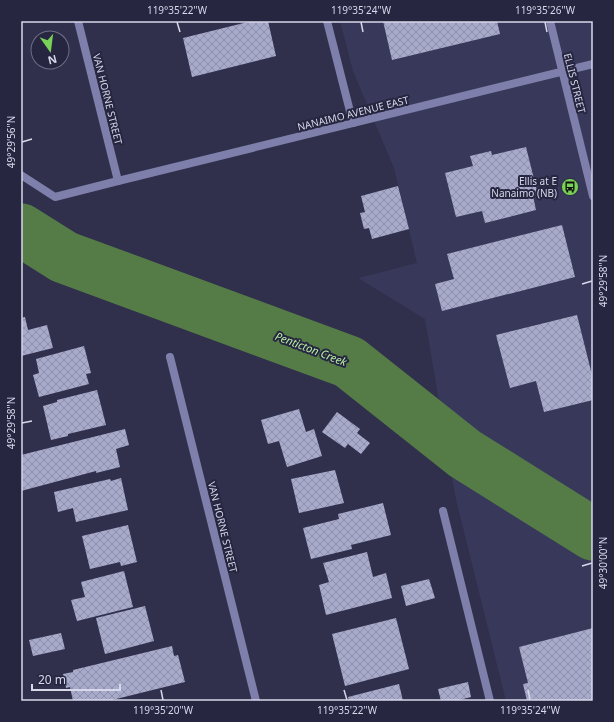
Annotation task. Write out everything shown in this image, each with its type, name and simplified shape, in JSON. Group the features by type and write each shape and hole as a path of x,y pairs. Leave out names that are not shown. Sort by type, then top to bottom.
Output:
{"street":[{"name":"VAN HORNE STREET","path":"78,21 118,181"},
{"path":"327,21 353,123"},
{"name":"ELLIS STREET","path":"550,21 593,196"},
{"name":"NANAIMO AVENUE EAST","path":"21,175 55,197 593,64"},
{"name":"VAN HORNE STREET","path":"170,357 256,701"},
{"path":"443,511 490,701"}],"shaded area":[{"path":"340,21 593,21 593,701 506,701 455,495 425,319 358,278 417,263 394,168 353,71"}],"building":[{"path":"252,21 268,21 276,56 192,77 183,38"},
{"path":"383,21 497,21 500,34 392,60"},
{"path":"526,147 538,195 533,196 536,210 485,223 482,211 456,217 445,173 473,166 470,156 491,151 492,155"},
{"path":"398,186 409,229 372,239 369,228 364,229 360,213 365,212 361,196"},
{"path":"562,225 575,277 442,311 435,284 454,279 447,254"},
{"path":"577,315 593,379 593,400 544,412 536,381 510,388 496,335"},
{"path":"25,317 28,330 47,325 53,348 21,356 21,318"},
{"path":"84,346 91,373 86,374 89,384 39,397 33,375 39,373 36,359"},
{"path":"97,390 106,425 68,434 68,436 51,440 43,406 57,402 57,400"},
{"path":"299,409 306,432 314,429 322,456 287,467 279,441 268,444 261,420"},
{"path":"337,412 360,429 357,433 370,443 361,454 348,444 345,448 322,432"},
{"path":"125,429 129,445 116,449 120,467 96,473 96,471 21,491 21,455"},
{"path":"335,470 344,503 299,513 291,479"},
{"path":"121,478 128,510 76,522 73,508 58,512 54,492 110,479 111,481"},
{"path":"383,503 391,535 351,545 352,549 311,559 303,528 339,519 338,514"},
{"path":"128,525 137,562 121,566 120,562 90,569 82,536"},
{"path":"367,552 373,577 386,573 392,598 326,615 319,585 329,582 323,563"},
{"path":"124,571 133,607 77,621 71,600 85,597 81,582"},
{"path":"429,579 435,598 406,606 401,586"},
{"path":"145,606 154,641 105,654 96,618"},
{"path":"396,618 409,669 345,686 332,634"},
{"path":"593,628 593,701 527,701 523,684 528,683 519,647"},
{"path":"61,633 65,649 33,656 29,640"},
{"path":"172,646 174,656 178,655 185,682 108,701 73,701 70,687 66,688 63,674 73,672 73,670"},
{"path":"468,682 471,697 455,701 441,701 438,689"},
{"path":"399,684 403,701 349,701 348,697"}],"waterway":[{"name":"Penticton Creek","path":"21,230 64,257 349,362 465,454 593,534"}],"place":[{"name":"Ellis at E Nanaimo (NB)","path":"570,187"}]}
